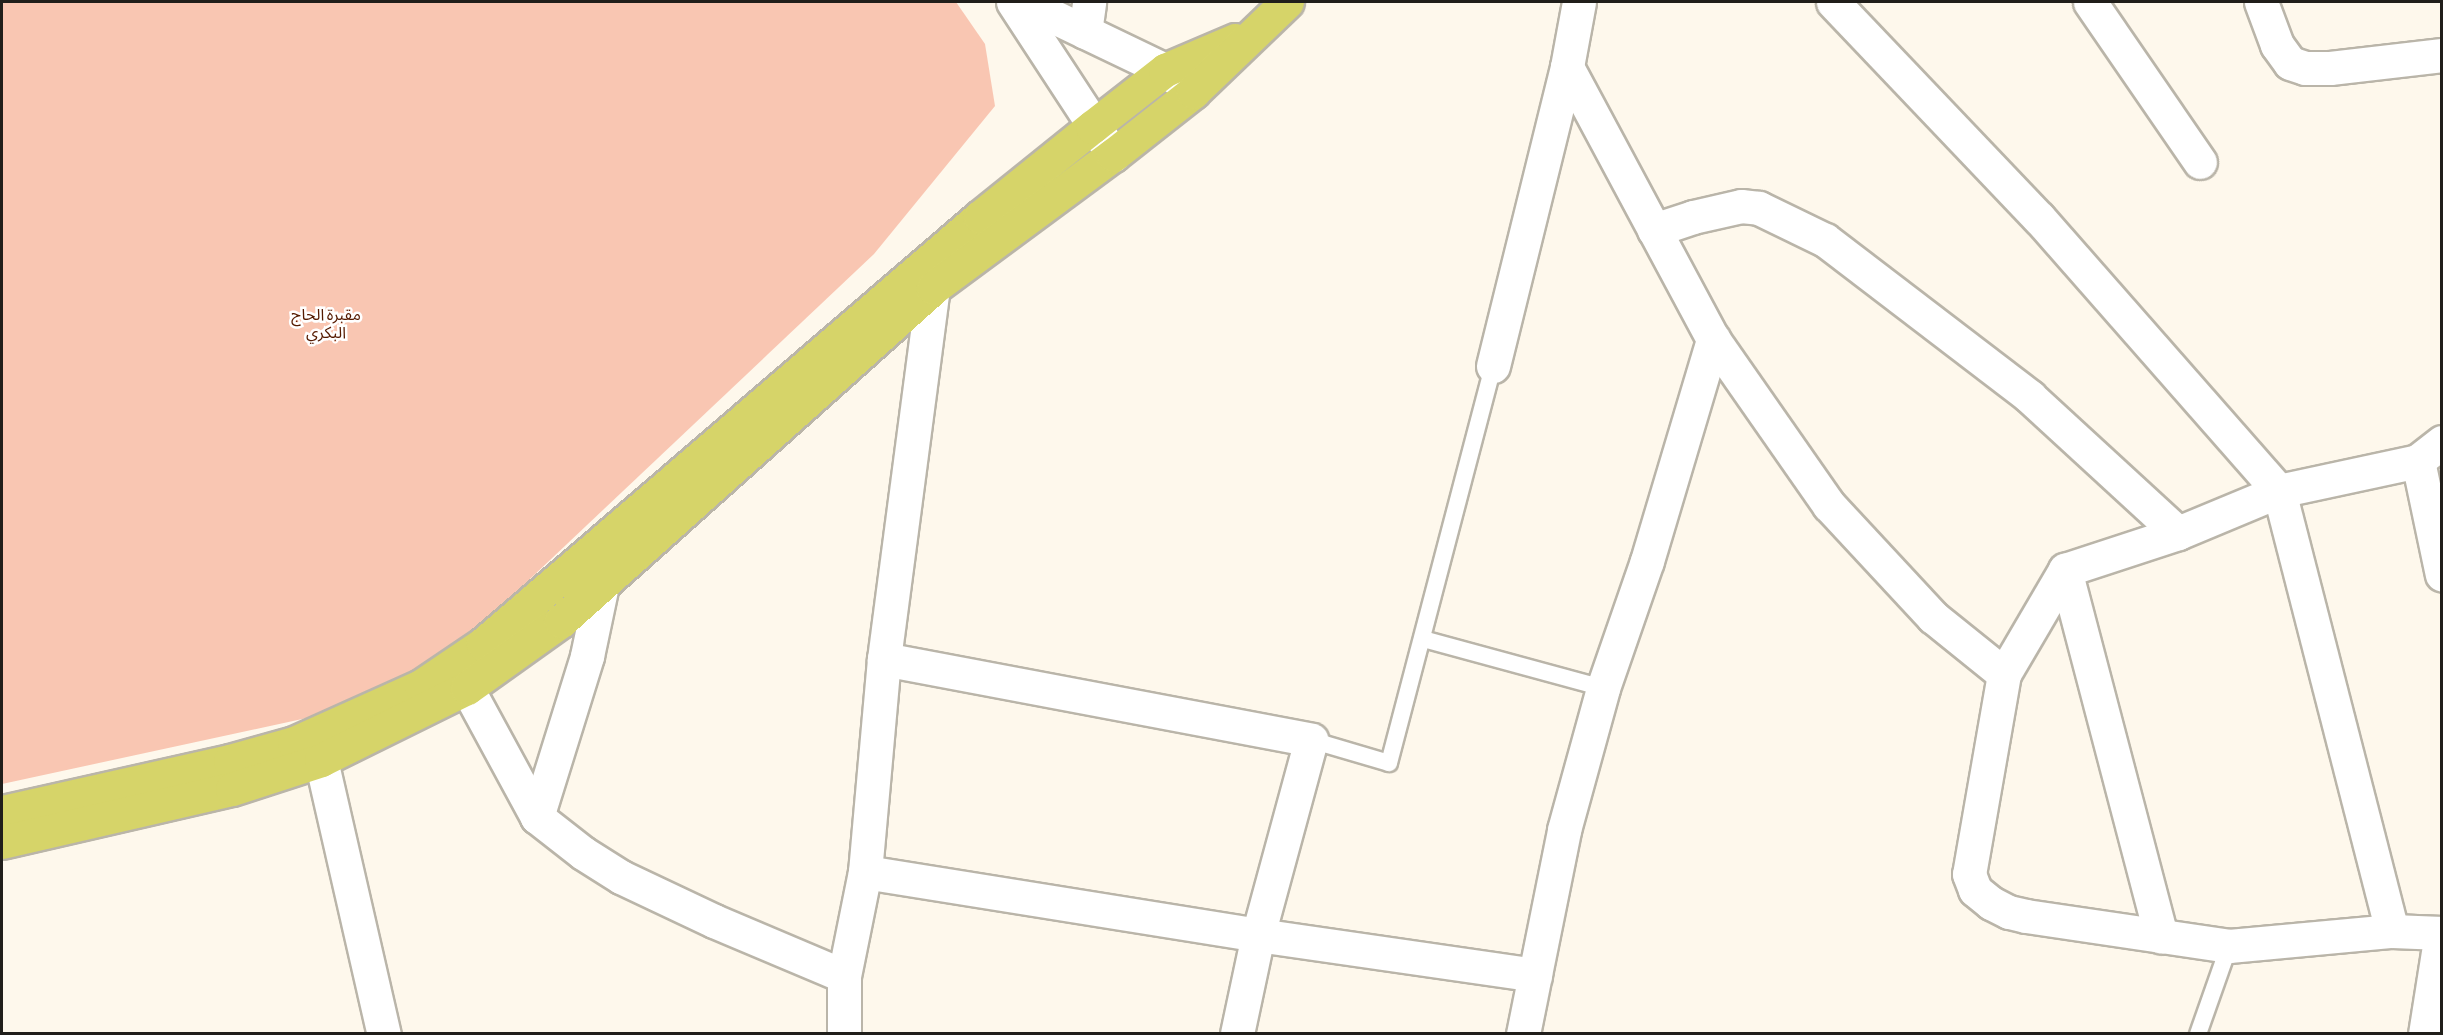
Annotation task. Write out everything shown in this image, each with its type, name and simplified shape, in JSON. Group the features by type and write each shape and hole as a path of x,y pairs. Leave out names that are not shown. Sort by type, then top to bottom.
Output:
{"main road":[{"path":"2,842 232,789 321,760 468,688 561,621 933,288 1113,155 1193,92 1253,32 1287,2"},
{"path":"2,812 218,763 294,743 421,686 483,644 980,217 1092,127 1165,70 1253,32"}],"street":[{"path":"1013,2 1092,127 1113,155"},
{"path":"1023,2 1087,17 1193,92"},
{"path":"1493,366 1567,67 1579,2"},
{"path":"1833,2 2039,218 2280,491 2392,931"},
{"path":"2090,2 2200,162"},
{"path":"2262,2 2277,45 2290,63 2305,68 2330,68 2442,55"},
{"path":"1567,67 1713,339 1829,505 1933,617 2004,675"},
{"path":"1654,230 1693,217 1741,206 1760,208 1825,240 2030,397 2178,532"},
{"path":"843,1034 844,976 865,872 884,659 933,288"},
{"path":"1523,1034 1564,830 1603,688 1647,561 1713,339"},
{"path":"2425,1034 2441,933 2392,931 2229,946 2018,914 1991,903 1975,890 1969,874 2004,675 2066,570 2178,532 2280,491 2430,452 2442,575"},
{"path":"2066,570 2161,937"},
{"path":"537,817 587,656 602,585"},
{"path":"884,659 1311,740 1258,935 1237,1034"},
{"path":"468,688 537,817 583,853 621,877 714,921 844,976"},
{"path":"321,760 384,1034"},
{"path":"865,872 1258,935 1534,975"}],"lane":[{"path":"1311,740 1389,763 1493,366"},
{"path":"1423,639 1603,688"},
{"path":"2198,1034 2229,946"}],"green space":[{"name":"مقبرة الحاج البكري","path":"2,2 956,2 985,44 995,106 874,254 460,645 366,699 316,716 2,784"}]}
